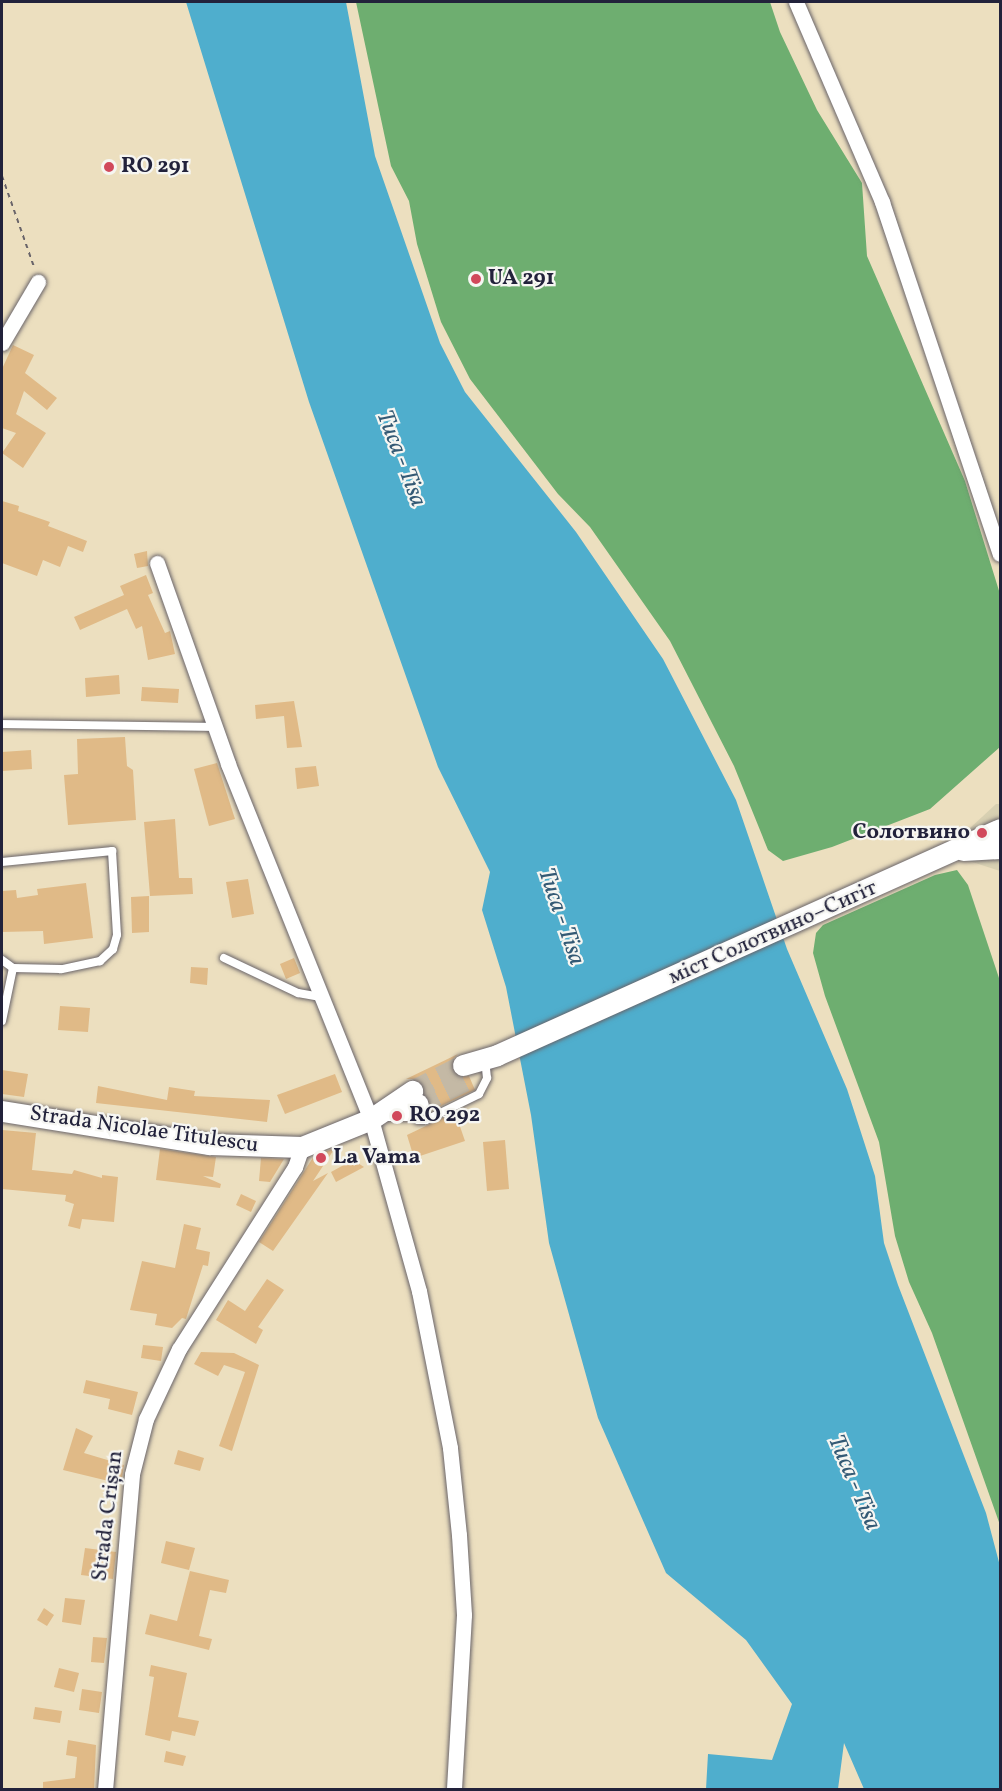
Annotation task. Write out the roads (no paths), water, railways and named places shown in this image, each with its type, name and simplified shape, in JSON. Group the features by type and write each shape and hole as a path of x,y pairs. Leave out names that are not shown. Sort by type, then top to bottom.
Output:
{"street":[{"path":"796,2 882,202 1000,554"},
{"path":"2,343 38,282"},
{"path":"157,562 215,727 322,997 399,1107 419,1291 450,1448 464,1615 454,1790"},
{"path":"955,853 985,833 1000,829"},
{"path":"955,853 1000,848"},
{"name":"міст Солотвино–Сигіт","path":"485,1063 596,1011 955,853"},
{"name":"Strada Nicolae Titulescu","path":"2,1111 209,1144 302,1147 399,1107"},
{"name":"Strada Crișan","path":"105,1790 132,1474 146,1419 179,1349 295,1167 302,1147"}],"lane":[{"path":"2,724 215,727"},
{"path":"2,862 112,851 117,935 113,949 100,961 61,969 13,968 2,960"},
{"path":"224,958 298,993 322,997"},
{"path":"2,1021 13,968"},
{"path":"399,1107 418,1120 426,1120 479,1094 484,1087 485,1063"}],"water":[{"name":"Тиса - Tisa","path":"186,2 346,2 375,156 440,343 465,392 576,532 663,659 736,800 787,949 847,1089 875,1176 884,1243 986,1513 1000,1566 1000,1789 864,1789 844,1743 838,1789 706,1789 708,1754 772,1760 792,1704 746,1640 666,1573 598,1418 549,1243 531,1115 506,987 482,910 490,872 438,767 309,402"}],"tunnel":[{"path":"412,1091 463,1065"},
{"path":"418,1104 470,1078"}],"place":[{"name":"RO 291","path":"109,167"},
{"name":"UA 291","path":"476,279"},
{"name":"Солотвино","path":"982,833"},
{"name":"RO 292","path":"397,1116"},
{"name":"La Vama","path":"321,1158"}]}
